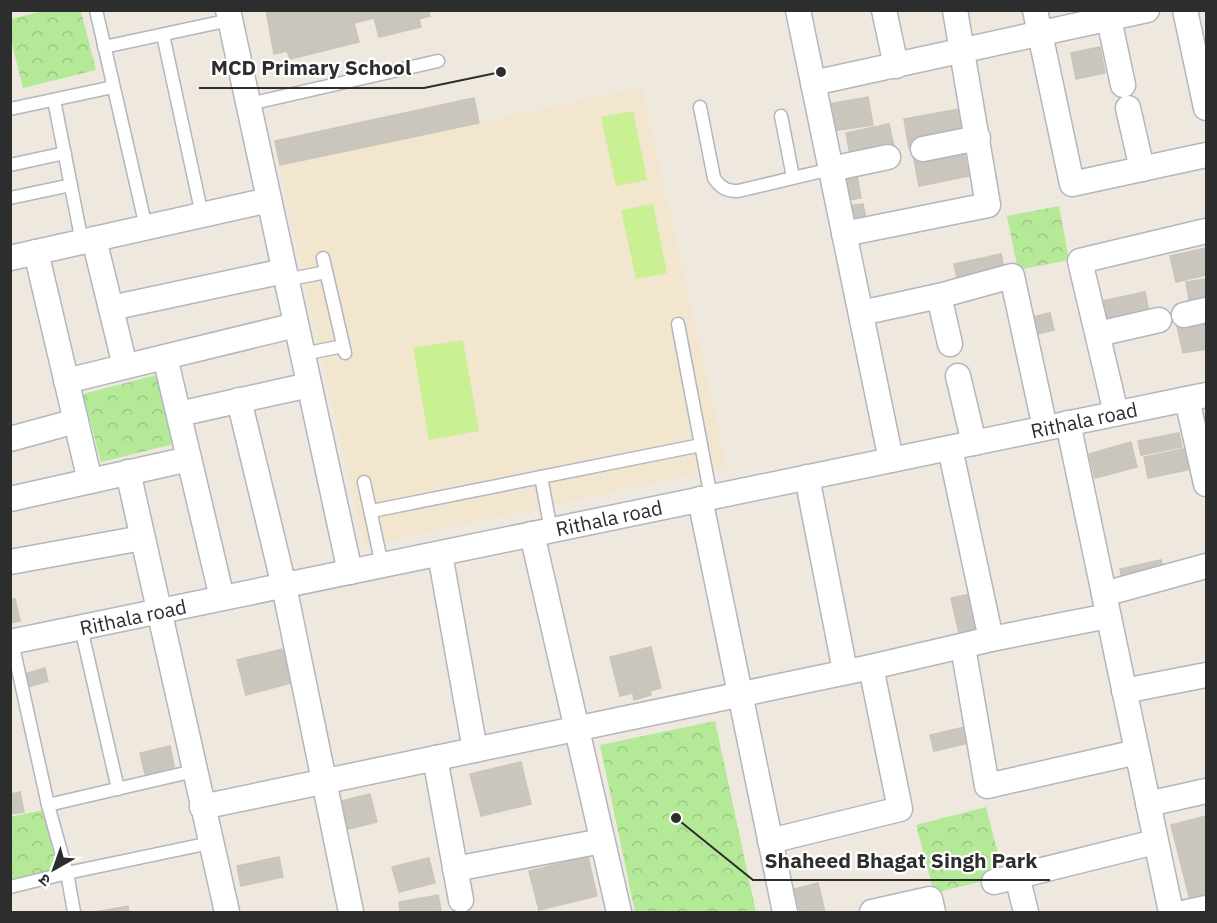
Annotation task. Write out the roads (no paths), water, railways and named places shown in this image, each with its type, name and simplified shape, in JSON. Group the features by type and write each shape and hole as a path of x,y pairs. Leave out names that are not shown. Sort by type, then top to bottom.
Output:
{"street":[{"path":"798,10 891,460"},
{"path":"884,10 896,66"},
{"path":"844,234 988,205 955,10"},
{"path":"1035,10 1072,184 1206,155"},
{"path":"813,83 1147,10"},
{"path":"1185,10 1206,100"},
{"path":"229,15 350,572"},
{"path":"1108,19 1142,169"},
{"path":"923,149 978,138"},
{"path":"831,169 888,157"},
{"path":"10,258 269,200"},
{"path":"1116,413 1080,261 1206,231"},
{"path":"88,241 111,308 125,366"},
{"path":"36,252 90,481"},
{"path":"111,308 285,276"},
{"path":"861,313 939,296 1012,276 1106,605 1171,912"},
{"path":"939,296 950,344"},
{"path":"1098,334 1159,320"},
{"path":"66,381 296,325"},
{"path":"165,357 222,598"},
{"path":"958,376 962,445 991,639"},
{"path":"178,414 309,385"},
{"path":"1197,397 1206,484"},
{"name":"Rithala road","path":"11,642 1197,397"},
{"path":"239,400 284,586 351,912"},
{"path":"11,438 76,421"},
{"path":"10,499 189,459"},
{"path":"128,472 227,912"},
{"path":"807,477 845,671"},
{"path":"706,498 740,694 785,912"},
{"path":"541,532 576,729 619,912"},
{"path":"10,562 142,538"},
{"path":"440,554 475,750"},
{"path":"202,807 963,647 1106,605 1206,566"},
{"path":"963,647 987,786 1137,752"},
{"path":"770,841 900,809 871,667"},
{"path":"1124,691 1206,675"},
{"path":"435,758 461,900"},
{"path":"1148,804 1206,791"},
{"path":"455,869 602,841"},
{"path":"994,882 1155,842"},
{"path":"1017,876 1026,912"},
{"path":"872,912 930,899 933,912"},
{"path":"1187,912 1206,909"}],"lane":[{"path":"96,10 146,227"},
{"path":"104,47 163,35 229,15"},
{"path":"163,35 202,215"},
{"path":"249,104 438,61"},
{"path":"10,109 112,87"},
{"path":"54,100 71,185 88,241"},
{"path":"700,107 714,178 721,187 728,191 738,191 831,169"},
{"path":"781,116 793,177"},
{"path":"10,165 64,153"},
{"path":"10,198 71,185"},
{"path":"303,354 344,350 323,258"},
{"path":"285,276 326,272"},
{"path":"678,324 701,445 706,498"},
{"path":"372,511 701,445"},
{"path":"541,477 541,532"},
{"path":"364,482 382,565"},
{"path":"81,628 118,789"},
{"path":"11,642 75,912"},
{"path":"48,805 194,771"},
{"path":"10,887 210,843"}],"place":[{"name":"MCD Primary School","path":"501,72"},
{"name":"Shaheed Bhagat Singh Park","path":"676,818"}]}
